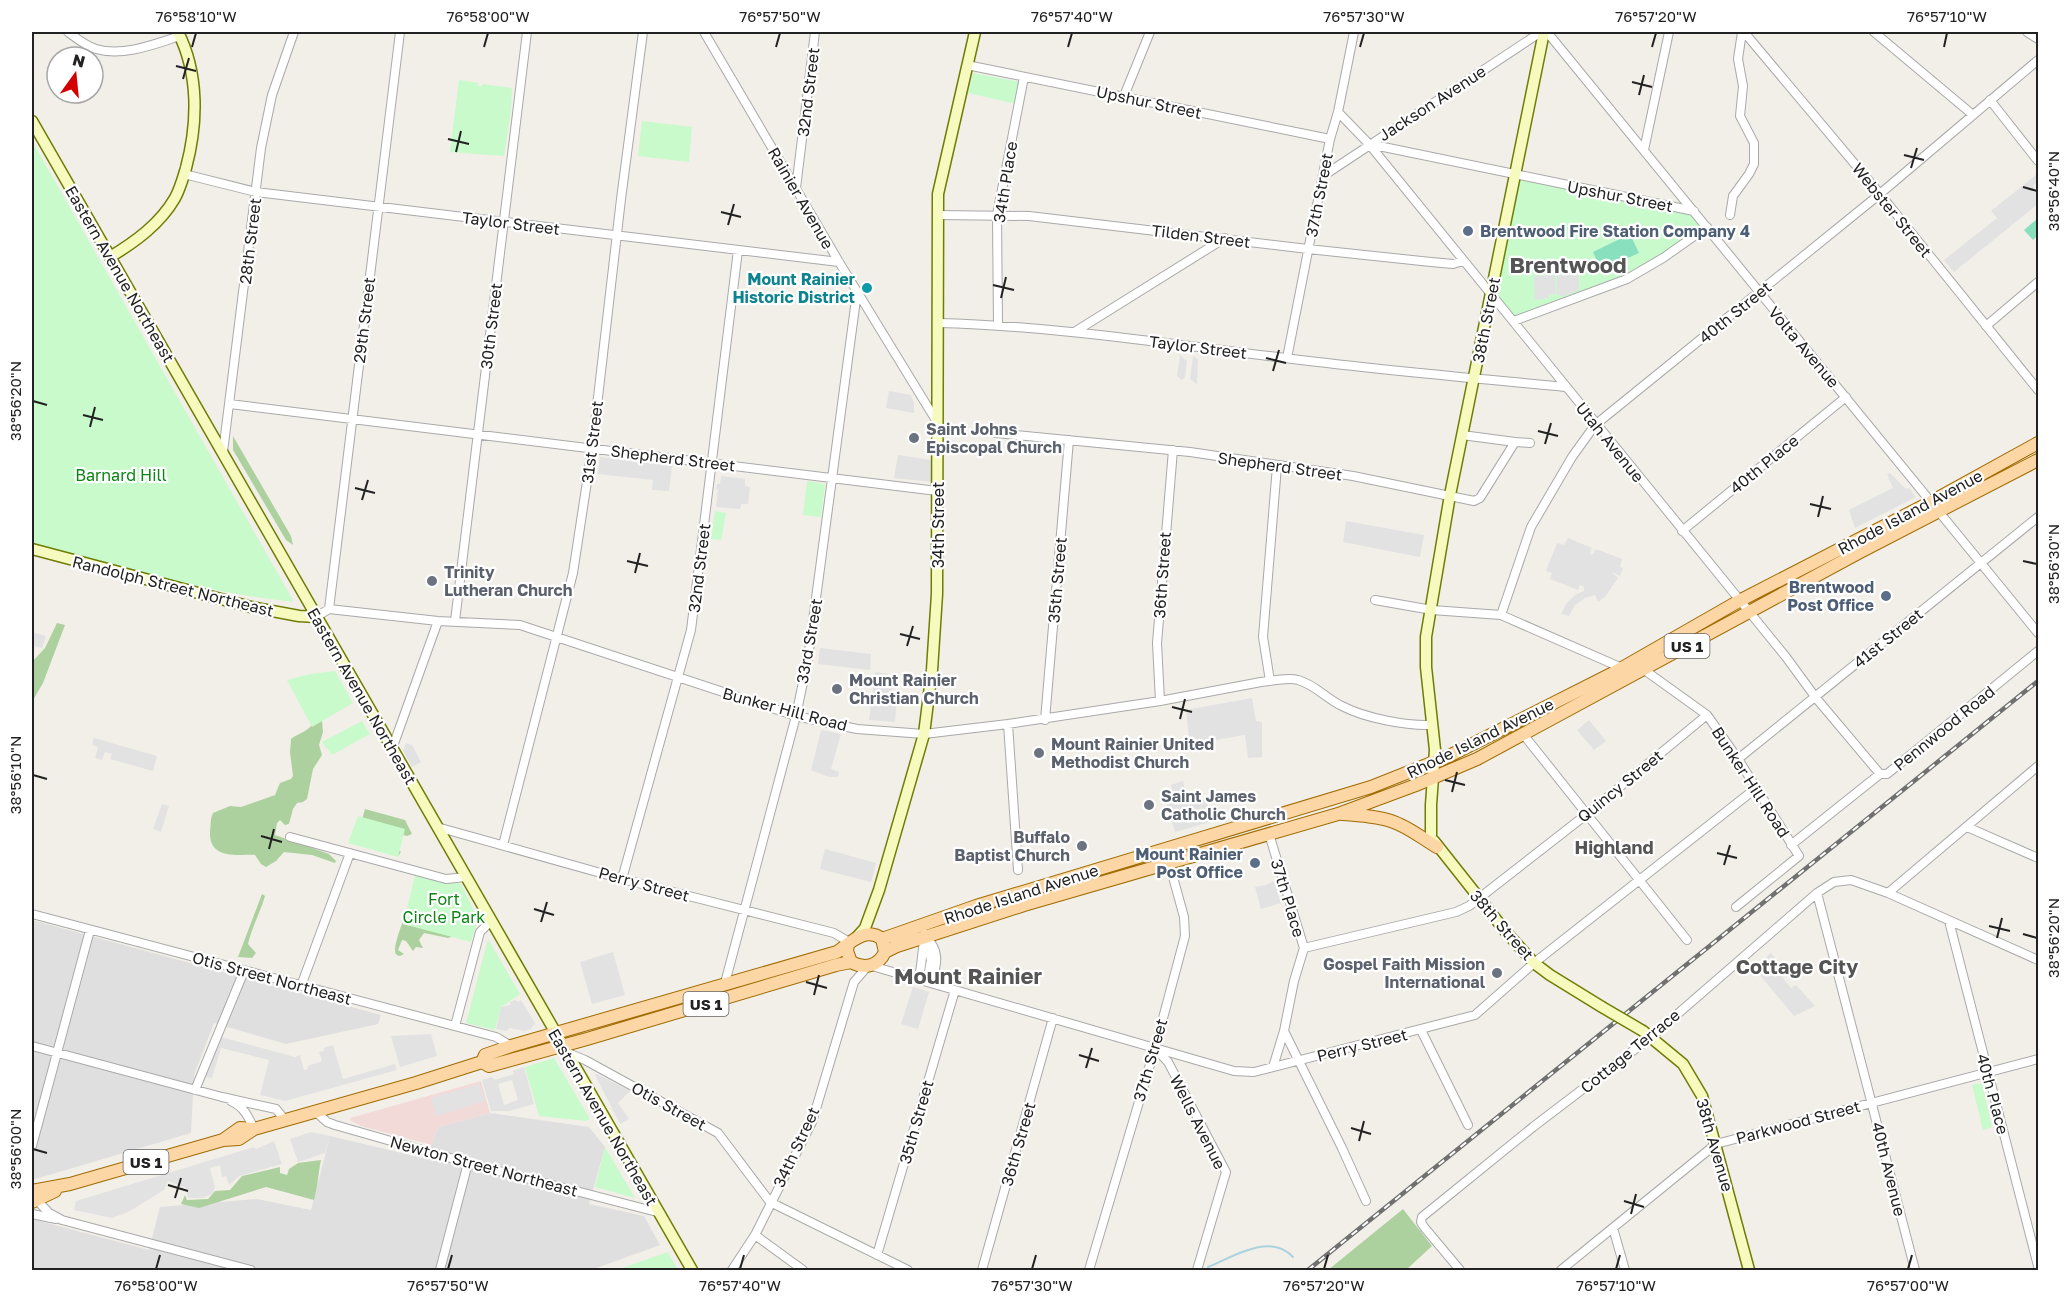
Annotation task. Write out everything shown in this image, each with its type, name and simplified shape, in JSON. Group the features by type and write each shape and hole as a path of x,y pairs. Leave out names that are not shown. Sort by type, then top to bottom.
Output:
{"main road":[{"name":"34th Street","path":"851,941 863,932 874,906 924,734 933,670 939,425 938,194 975,32"},
{"name":"38th Street","path":"1544,32 1450,495 1426,637 1426,667 1435,762 1426,792 1424,821 1437,847 1534,963 1647,1034"},
{"path":"110,257 156,222 176,196 184,174 192,144 195,100 188,58 179,34"},
{"name":"Eastern Avenue Northeast","path":"32,121 692,1270"},
{"name":"Rhode Island Avenue","path":"880,937 924,931 1338,814 1477,759 1748,613 1935,507 2038,443"},
{"name":"Rhode Island Avenue","path":"884,954 924,931 976,906 1371,787 1435,762 1622,668 1739,601 2038,460"},
{"name":"Randolph Street Northeast","path":"32,549 235,603 316,617"},
{"path":"1338,814 1370,816 1391,821 1437,847"},
{"name":"34th Street","path":"874,906 873,919 880,937"},
{"name":"US 1","path":"482,1062 485,1055 511,1046 837,952 851,941 867,934 880,937"},
{"path":"880,937 884,954"},
{"path":"851,941 847,951 852,963"},
{"name":"US 1","path":"33,1196 223,1140 239,1139 254,1129 482,1062 489,1066 564,1049 836,965 852,963 869,966 884,954"},
{"name":"38th Avenue","path":"1647,1034 1683,1064 1702,1096 1749,1270"}],"street":[{"path":"68,32 96,49 112,51 144,48 179,34"},
{"name":"28th Street","path":"223,454 267,118 294,32"},
{"name":"29th Street","path":"329,609 400,32"},
{"name":"30th Street","path":"455,621 527,32"},
{"name":"31st Street","path":"503,845 573,573 592,449 616,236 643,32"},
{"name":"Rainier Avenue","path":"704,32 839,262 939,425"},
{"name":"32nd Street","path":"795,188 815,32"},
{"path":"1124,96 1150,32"},
{"name":"37th Street","path":"1287,358 1330,139 1338,112 1354,32"},
{"name":"Jackson Avenue","path":"1323,176 1544,32"},
{"name":"Volta Avenue","path":"1544,32 1695,211 1759,293 2038,633"},
{"path":"1644,150 1670,32"},
{"path":"1730,215 1733,196 1754,164 1754,143 1740,116 1743,86 1738,59 1743,32"},
{"name":"Webster Street","path":"1743,32 1880,194 2038,390"},
{"path":"1874,32 1972,115"},
{"path":"2027,32 2038,39"},
{"name":"40th Street","path":"1501,615 1531,526 1572,457 1595,425 1880,194 2038,60"},
{"name":"Upshur Street","path":"967,65 1330,139"},
{"name":"34th Place","path":"998,325 997,215 1024,77"},
{"path":"1990,100 2038,161"},
{"name":"Utah Avenue","path":"1338,112 1369,144 1514,321 1595,425 1880,774"},
{"name":"Upshur Street","path":"1369,144 1695,211"},
{"name":"Taylor Street","path":"184,174 256,192 839,262"},
{"name":"Tilden Street","path":"938,215 1029,216 1431,262 1454,264 1463,261"},
{"path":"1514,321 1639,273 1707,227"},
{"path":"1076,331 1225,238"},
{"name":"32nd Street","path":"622,879 691,630 738,250"},
{"path":"1986,326 2038,282"},
{"name":"33rd Street","path":"725,983 796,716 812,631 857,292"},
{"name":"Taylor Street","path":"938,323 1076,331 1287,358 1565,387"},
{"name":"40th Place","path":"1682,531 1846,397"},
{"name":"Shepherd Street","path":"230,404 937,491"},
{"name":"Shepherd Street","path":"996,434 1173,450 1353,476 1474,501 1480,498 1515,442"},
{"path":"1462,435 1530,443"},
{"name":"35th Street","path":"1045,720 1069,440"},
{"name":"36th Street","path":"1160,701 1157,643 1173,450"},
{"path":"1270,681 1263,637 1277,466"},
{"name":"41st Street","path":"1738,759 2038,517"},
{"path":"1375,600 1432,610 1501,615 1622,668"},
{"path":"316,617 329,609"},
{"name":"Bunker Hill Road","path":"329,609 438,621 520,625 796,716 857,729 924,734 1045,720 1270,681 1297,679 1317,689 1340,706 1354,711 1398,722 1432,725"},
{"path":"392,749 438,621"},
{"name":"Pennwood Road","path":"1791,845 1880,774 1887,774 2038,651"},
{"name":"Bunker Hill Road","path":"1643,669 1707,715 1738,759 1799,856 1736,907"},
{"name":"Quincy Street","path":"1304,948 1456,912 1480,898 1707,715"},
{"path":"1008,724 1018,870"},
{"path":"1523,734 1687,939"},
{"path":"2038,766 1888,894 2038,960"},
{"name":"Perry Street","path":"869,966 1243,1073 1474,1015 1534,963 1755,789"},
{"name":"Perry Street","path":"437,827 622,879 834,933 851,941"},
{"path":"1967,827 2038,858"},
{"name":"37th Place","path":"1269,834 1304,948 1294,981 1284,1032 1273,1067"},
{"path":"290,837 446,879 466,877"},
{"name":"37th Street","path":"1089,1270 1155,1048 1185,936 1184,917 1165,848"},
{"path":"301,986 350,853"},
{"name":"Cottage Terrace","path":"1459,1270 1424,1227 1421,1222 1422,1217 1817,892 1834,882 1851,880 1888,894"},
{"name":"40th Avenue","path":"1817,892 1915,1270"},
{"name":"Otis Street Northeast","path":"32,914 496,1037 511,1046"},
{"path":"455,1026 480,933 491,921"},
{"name":"40th Place","path":"1949,921 2038,1266"},
{"path":"32,1146 90,930"},
{"path":"924,931 931,960 925,981"},
{"name":"Perry Street","path":"884,954 893,968 902,974"},
{"name":"34th Street","path":"732,1270 756,1235 770,1202 812,1122 854,982 852,963"},
{"name":"34th Street","path":"854,982 869,966"},
{"path":"195,1090 244,971"},
{"name":"35th Street","path":"877,1255 955,990"},
{"name":"36th Street","path":"982,1270 1053,1018"},
{"path":"1421,1030 1468,1125"},
{"path":"1284,1032 1366,1201"},
{"path":"32,1046 222,1097 276,1109 285,1120"},
{"name":"Wells Avenue","path":"1155,1048 1168,1062 1226,1172 1197,1270"},
{"name":"Otis Street","path":"564,1049 718,1133 770,1202 908,1270"},
{"name":"Parkwood Street","path":"1561,1270 1716,1143 2038,1059"},
{"path":"222,1097 238,1105 246,1113 254,1129"},
{"name":"Newton Street Northeast","path":"315,1111 327,1122 335,1125 468,1163 657,1212"},
{"path":"440,1270 468,1163"},
{"path":"33,1196 49,1213 62,1220"},
{"path":"32,1214 251,1270"},
{"path":"1614,1228 1624,1270"},
{"path":"756,1235 803,1270"}],"shaded area":[{"path":"2037,174 2038,181 2033,186 2038,192 2038,204 1954,272 1944,260 1997,218 1991,211"},
{"path":"1579,274 1579,290 1564,296 1557,295 1557,275"},
{"path":"1555,275 1556,294 1549,295 1549,298 1535,300 1534,276"},
{"path":"1180,355 1187,361 1185,377 1182,380 1177,376"},
{"path":"1193,356 1198,359 1197,384 1190,379"},
{"path":"889,391 911,395 914,413 886,408"},
{"path":"898,455 931,460 932,482 894,478"},
{"path":"600,457 672,466 669,491 652,490 653,480 598,474"},
{"path":"1890,473 1906,489 1909,488 1916,497 1855,528 1849,510 1893,488 1887,474"},
{"path":"721,476 745,479 745,486 750,487 748,504 741,504 740,509 716,507 718,490 716,489 717,484 720,484"},
{"path":"1346,521 1424,535 1420,557 1343,542"},
{"path":"1568,538 1592,548 1590,552 1592,555 1596,549 1622,559 1620,567 1623,568 1620,576 1612,572 1618,578 1605,597 1598,602 1595,595 1585,598 1575,605 1569,616 1561,614 1566,604 1575,595 1584,591 1584,587 1580,585 1578,590 1550,579 1552,573 1546,571 1557,543 1564,545"},
{"path":"32,632 46,636 42,648 34,646 33,652"},
{"path":"820,648 871,654 870,670 818,664"},
{"path":"875,672 888,674 888,683 892,684 892,693 897,694 895,722 869,720"},
{"path":"1252,698 1256,721 1262,722 1262,757 1248,758 1245,735 1204,742 1201,748 1190,747 1186,710"},
{"path":"1589,720 1606,741 1594,750 1577,730"},
{"path":"821,730 841,734 831,769 839,772 838,777 829,777 811,770"},
{"path":"94,738 157,756 153,771 110,759 112,754 105,752 102,760 95,758 98,747 92,745"},
{"path":"406,743 412,745 421,762 412,767 403,751"},
{"path":"1183,781 1189,803 1207,797 1210,822 1175,832 1165,799 1174,796 1171,785"},
{"path":"162,804 169,806 161,832 153,829"},
{"path":"825,849 876,863 871,882 820,869"},
{"path":"1274,881 1281,903 1261,909 1255,887"},
{"path":"32,920 381,1015 378,1024 286,1044 214,1023 194,1075 191,1133 32,1180"},
{"path":"613,952 625,995 592,1004 580,962"},
{"path":"1771,953 1786,973 1782,977 1791,988 1796,985 1815,1006 1794,1016 1754,968"},
{"path":"913,987 929,992 918,1029 901,1024"},
{"path":"515,1000 518,1002 521,1000 535,1023 531,1029 524,1031 510,1028 506,1031 496,1029 501,1007 511,1005 510,1002"},
{"path":"431,1034 437,1056 400,1067 391,1036"},
{"path":"221,1037 295,1057 300,1055 304,1070 308,1069 307,1066 322,1061 319,1052 333,1045 343,1079 395,1064 397,1070 285,1101 260,1095 269,1060 221,1048 212,1078 206,1077"},
{"path":"524,1067 534,1104 509,1111 491,1111 482,1080 492,1077 495,1080 514,1074 513,1071","holes":["512,1080 518,1100 504,1105 498,1084"]},
{"path":"595,1075 630,1091 618,1103 629,1119 620,1124"},
{"path":"481,1081 490,1113 439,1127 432,1145 361,1126 351,1121 350,1118"},
{"path":"480,1084 485,1101 436,1116 431,1098"},
{"path":"490,1113 589,1127 605,1147 589,1204 644,1216 660,1245 591,1270 32,1270 32,1219 149,1250 160,1207 257,1199 311,1210 330,1136 427,1159 439,1127"},
{"path":"311,1132 330,1136 325,1153 298,1162 290,1139"},
{"path":"274,1141 282,1164 239,1176 229,1185 226,1176 222,1177 220,1165 210,1168 215,1187 212,1194 202,1198 188,1198 186,1188 168,1181 164,1190 128,1212 112,1218 74,1210 76,1201 254,1147 256,1149"}],"green space":[{"path":"973,73 1021,82 1016,104 968,93"},
{"path":"459,80 478,83 478,86 482,84 512,88 504,156 450,152"},
{"path":"642,121 692,127 689,162 638,156"},
{"name":"Barnard Hill","path":"32,141 294,602 195,586 32,543"},
{"path":"1516,175 1694,211 1707,227 1639,273 1514,321 1491,294"},
{"path":"2038,218 2038,235 2033,240 2024,230"},
{"path":"1630,234 1639,253 1601,270 1593,252"},
{"path":"233,436 291,536 293,545 286,540 233,450"},
{"path":"807,481 825,484 821,517 803,515"},
{"path":"715,511 726,513 721,540 711,539"},
{"path":"57,623 65,625 43,683 32,702 32,662 45,648"},
{"path":"335,671 353,703 312,727 287,680"},
{"path":"322,720 323,732 319,745 322,755 313,769 307,799 297,803 289,824 285,825 280,820 277,823 275,835 329,854 336,861 335,863 312,855 284,852 266,867 255,855 226,854 214,847 210,832 213,813 230,806 241,807 275,795 280,783 293,776 291,739"},
{"path":"362,721 370,734 332,755 322,742"},
{"name":"Fort Circle Park","path":"365,809 405,820 412,834 407,836 391,832 397,849 401,852 398,856 355,844"},
{"name":"Fort Circle Park","path":"358,816 405,829 398,857 348,843"},
{"name":"Fort Circle Park","path":"415,876 461,884 478,919 471,942 403,924"},
{"path":"262,894 265,896 248,944 256,953 252,958 238,957"},
{"path":"405,917 454,936 448,938 424,933 419,940 423,948 416,947 413,951 406,941 402,940 398,950 404,954 399,956 396,954 395,947"},
{"name":"Fort Circle Park","path":"488,939 520,994 501,1007 495,1030 466,1023"},
{"path":"554,1058 590,1119 586,1121 539,1116 525,1067"},
{"path":"1982,1083 1992,1127 1983,1130 1972,1085"},
{"path":"605,1147 635,1198 595,1187"},
{"path":"321,1160 314,1200 266,1187 199,1208 181,1204 185,1195 187,1200 208,1199 215,1191 230,1190 242,1176 280,1167 280,1173 287,1175 289,1169 298,1163"},
{"path":"1403,1209 1432,1246 1406,1270 1328,1270"},
{"path":"668,1252 678,1270 616,1270"}],"waterway":[{"path":"1208,1267 1240,1253 1263,1247 1284,1250 1293,1257"}],"railway":[{"path":"1308,1270 2038,681"}],"place":[{"name":"Brentwood Fire Station Company 4","path":"1468,231"},
{"name":"Mount Rainier Historic District","path":"867,288"},
{"name":"Saint Johns Episcopal Church","path":"914,438"},
{"name":"Trinity Lutheran Church","path":"432,581"},
{"name":"Brentwood Post Office","path":"1886,596"},
{"name":"Mount Rainier Christian Church","path":"837,689"},
{"name":"Mount Rainier United Methodist Church","path":"1039,753"},
{"name":"Saint James Catholic Church","path":"1149,805"},
{"name":"Buffalo Baptist Church","path":"1082,846"},
{"name":"Mount Rainier Post Office","path":"1255,863"},
{"name":"Gospel Faith Mission International","path":"1497,973"}],"district":[{"name":"Brentwood","path":"1568,264"},
{"name":"Highland","path":"1614,847"},
{"name":"Cottage City","path":"1797,966"},
{"name":"Mount Rainier","path":"968,975"}]}
